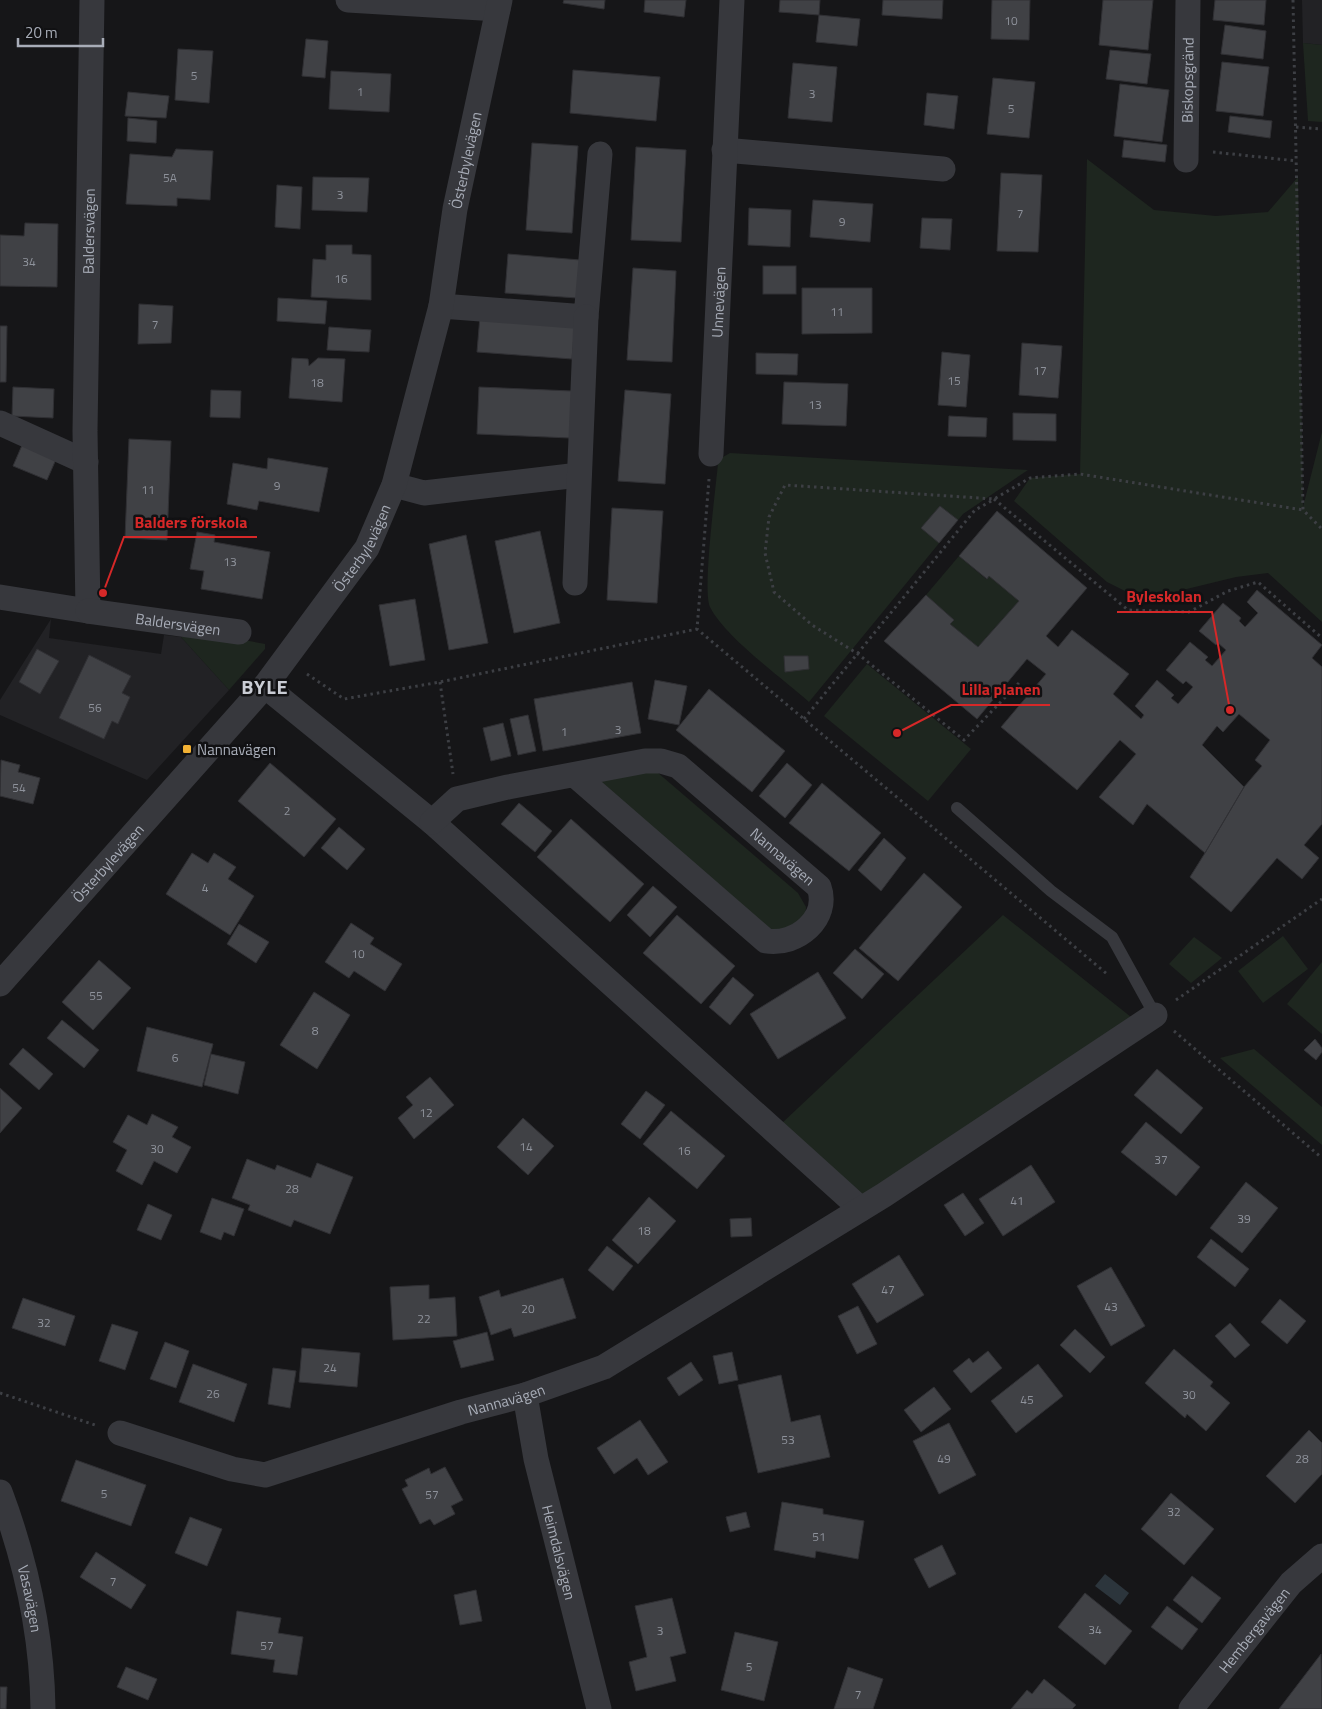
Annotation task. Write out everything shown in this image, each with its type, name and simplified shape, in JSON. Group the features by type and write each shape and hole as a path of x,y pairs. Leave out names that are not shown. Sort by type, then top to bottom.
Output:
{"street":[{"name":"Baldersvägen","path":"88,612 86,462 92,0"},
{"path":"348,0 499,4"},
{"name":"Unnevägen","path":"711,454 732,0"},
{"name":"Biskopsgränd","path":"1186,154 1188,0"},
{"name":"Österbylevägen","path":"0,984 265,686 367,548 394,485 441,306 455,209 499,4"},
{"path":"724,150 943,170"},
{"path":"575,583 586,317 600,154"},
{"path":"441,306 586,317"},
{"path":"0,423 86,462"},
{"path":"394,485 424,493 579,475"},
{"name":"Baldersvägen","path":"0,597 88,612 239,632"},
{"path":"265,686 432,822 861,1209"},
{"name":"Nannavägen","path":"432,822 457,799 508,787 576,776 645,761 662,761 678,766 819,887 823,897 821,907 807,929 793,940 779,943 766,941 576,776"},
{"name":"Nannavägen","path":"120,1433 232,1469 265,1475 461,1412 525,1395 604,1367 861,1209 1155,1015"},
{"name":"Heimdalsvägen","path":"525,1395 536,1458 599,1709"},
{"name":"Vasavägen","path":"0,1492 30,1587 43,1670 43,1709"},
{"name":"Hembergavägen","path":"1191,1709 1291,1583 1322,1556"}],"lane":[{"path":"957,808 1051,890 1112,937 1155,1015"}],"path":[{"path":"1293,0 1303,510"},
{"path":"1296,127 1322,128"},
{"path":"1186,154 1297,162"},
{"path":"804,719 975,510 1030,478 1080,474 1303,510 1322,529"},
{"path":"1019,683 964,740 858,654 812,625 774,592 765,553 769,517 784,485 994,499 1128,610 1189,612 1228,591 1258,582 1322,638"},
{"path":"286,659 344,699 440,682 697,629"},
{"path":"440,682 457,799"},
{"path":"1155,1015 1322,899"},
{"path":"0,1393 120,1433"}],"shaded area":[{"path":"1302,0 1322,0 1322,45 1303,43"},
{"path":"1303,43 1322,45 1322,122 1308,121"},
{"path":"1087,159 1154,210 1216,216 1268,212 1298,177 1303,507 1322,432 1322,622 1268,573 1236,577 1162,595 1137,597 1107,582 1014,501 1030,478 1080,474"},
{"path":"730,453 1028,470 963,514 809,702 741,644 717,619 710,607 708,597 708,561 718,463"},
{"path":"959,556 986,579 989,576 1019,601 978,647 950,624 954,620 926,595"},
{"path":"51,619 49,638 161,654 164,635 181,637 229,690 147,780 0,715 0,700"},
{"path":"181,637 228,637 265,644 265,649 229,690"},
{"path":"867,664 971,749 928,801 824,716"},
{"path":"601,770 657,772 798,893 806,907 805,922 779,943 598,795"},
{"path":"1003,915 1131,1017 864,1195 781,1124"},
{"path":"1283,936 1308,969 1263,1003 1238,971"},
{"path":"1194,937 1222,958 1191,983 1169,964"},
{"path":"1322,962 1322,1034 1287,1004"},
{"path":"1254,1049 1322,1107 1322,1145 1220,1058"},
{"path":"1105,1574 1129,1593 1120,1605 1095,1586"}],"building":[{"path":"564,0 605,0 604,9 563,3"},
{"path":"645,0 686,0 684,17 644,12"},
{"path":"780,0 820,0 819,15 779,12"},
{"path":"883,0 943,0 942,19 882,15"},
{"path":"992,0 1030,0 1029,40 991,39"},
{"path":"1103,0 1153,0 1148,50 1099,45"},
{"path":"1215,0 1266,0 1264,25 1213,20"},
{"path":"819,15 860,19 857,46 816,42"},
{"path":"1225,25 1266,31 1263,59 1221,54"},
{"path":"306,39 328,41 325,78 302,76"},
{"path":"178,49 213,51 209,103 175,100"},
{"path":"1110,50 1151,54 1147,84 1106,79"},
{"path":"1222,62 1269,67 1263,116 1216,111"},
{"path":"793,63 837,67 832,122 788,118"},
{"path":"573,70 660,77 656,121 570,113"},
{"path":"331,71 391,74 389,112 329,109"},
{"path":"993,78 1035,82 1029,138 987,134"},
{"path":"1120,84 1169,90 1162,142 1114,136"},
{"path":"128,92 169,96 166,118 125,116"},
{"path":"927,93 958,96 954,129 924,125"},
{"path":"1230,116 1272,121 1270,138 1228,132"},
{"path":"128,118 157,121 156,143 127,141"},
{"path":"1124,140 1167,145 1165,162 1122,157"},
{"path":"532,143 578,146 572,233 526,230"},
{"path":"636,147 686,150 681,242 631,240"},
{"path":"176,149 213,151 210,200 177,198 177,206 126,204 130,154 172,157"},
{"path":"1001,173 1042,175 1038,252 997,251"},
{"path":"313,177 369,178 367,212 312,210"},
{"path":"277,185 302,187 300,229 275,227"},
{"path":"813,200 873,204 870,242 810,237"},
{"path":"749,208 791,210 790,247 748,245"},
{"path":"922,218 952,219 950,250 920,248"},
{"path":"25,223 58,224 57,287 0,286 0,235 24,236"},
{"path":"326,245 352,245 352,254 371,255 371,300 311,297 313,259 326,260"},
{"path":"508,254 580,260 577,298 505,293"},
{"path":"763,266 796,266 796,294 763,294"},
{"path":"633,268 676,271 672,362 627,360"},
{"path":"802,288 872,288 872,333 802,334"},
{"path":"278,298 327,301 325,324 277,321"},
{"path":"139,304 173,306 171,343 138,344"},
{"path":"480,316 575,323 572,359 477,352"},
{"path":"0,326 7,326 6,382 0,382"},
{"path":"329,327 371,330 369,352 327,350"},
{"path":"1022,343 1062,346 1058,398 1019,395"},
{"path":"942,352 970,355 966,407 938,405"},
{"path":"756,353 798,354 797,375 756,374"},
{"path":"292,358 308,359 309,366 318,358 345,359 342,402 289,398"},
{"path":"784,382 848,384 846,426 782,424"},
{"path":"13,387 54,389 53,418 12,416"},
{"path":"479,387 572,391 570,438 477,434"},
{"path":"211,390 241,391 240,418 210,417"},
{"path":"625,390 671,394 665,484 618,481"},
{"path":"1013,413 1056,414 1056,441 1013,440"},
{"path":"949,416 987,418 986,437 948,436"},
{"path":"129,439 171,441 167,540 125,538"},
{"path":"23,443 57,457 47,480 13,466"},
{"path":"268,458 328,468 319,512 259,501 257,510 227,504 233,463 267,469"},
{"path":"940,506 958,520 939,543 921,528"},
{"path":"612,508 663,511 657,603 607,600"},
{"path":"997,511 1087,588 1046,636 1058,647 1072,630 1129,674 1113,694 1141,719 1144,715 1135,706 1157,680 1174,695 1171,698 1178,704 1193,687 1186,681 1183,684 1166,670 1190,642 1208,657 1205,660 1212,666 1226,650 1218,643 1216,645 1199,631 1223,603 1241,618 1239,621 1245,627 1258,613 1247,602 1257,590 1322,645 1312,658 1322,667 1322,824 1304,845 1319,858 1302,879 1277,858 1231,912 1190,877 1205,853 1147,804 1133,825 1099,797 1136,754 1120,740 1077,790 1001,727 1046,674 1027,659 977,719 884,641 926,595 954,620 950,624 978,647 1019,601 989,576 987,579 959,556","holes":["1239,714 1270,740 1255,760 1262,766 1244,787 1202,745 1217,726 1223,732"]},
{"path":"540,531 560,623 514,633 495,541"},
{"path":"197,532 215,535 214,542 270,552 262,599 201,589 204,571 190,569"},
{"path":"466,535 488,643 449,650 429,544"},
{"path":"415,599 425,660 390,666 379,605"},
{"path":"37,649 59,661 40,694 19,682"},
{"path":"89,655 131,676 122,693 130,697 118,724 112,721 104,739 59,718"},
{"path":"784,656 808,656 809,669 785,672"},
{"path":"655,680 687,686 679,725 648,719"},
{"path":"632,682 641,733 543,751 534,699"},
{"path":"709,689 785,751 752,792 676,730"},
{"path":"528,715 536,751 518,755 510,719"},
{"path":"503,723 511,756 491,761 483,728"},
{"path":"1,760 20,765 18,772 40,778 33,804 0,796"},
{"path":"270,763 336,819 304,857 238,801"},
{"path":"787,763 812,785 785,818 759,796"},
{"path":"822,783 881,833 849,871 789,823"},
{"path":"519,803 552,831 535,852 501,824"},
{"path":"571,819 644,884 610,922 537,857"},
{"path":"339,827 365,849 347,870 321,848"},
{"path":"884,838 906,858 881,891 858,870"},
{"path":"192,853 208,863 214,853 236,867 228,879 254,896 230,935 166,894"},
{"path":"924,873 962,907 898,981 859,948"},
{"path":"653,886 677,907 650,937 627,915"},
{"path":"677,915 735,966 701,1004 643,953"},
{"path":"351,923 374,938 370,944 402,964 385,991 354,971 349,978 325,962"},
{"path":"239,924 269,942 256,963 227,944"},
{"path":"855,949 884,974 862,999 833,973"},
{"path":"99,960 131,988 93,1030 62,1002"},
{"path":"818,972 846,1018 778,1059 750,1014"},
{"path":"733,977 754,995 730,1025 709,1007"},
{"path":"314,992 350,1015 317,1069 280,1045"},
{"path":"62,1020 99,1050 84,1068 47,1038"},
{"path":"147,1027 213,1044 202,1087 137,1071"},
{"path":"1315,1039 1322,1048 1322,1052 1316,1060 1304,1050"},
{"path":"23,1048 53,1074 39,1090 9,1064"},
{"path":"211,1054 245,1062 238,1094 204,1085"},
{"path":"1157,1069 1203,1108 1181,1134 1134,1095"},
{"path":"430,1077 454,1105 414,1139 398,1118 413,1105 406,1097"},
{"path":"0,1088 22,1108 0,1133"},
{"path":"646,1091 665,1105 640,1139 621,1124"},
{"path":"671,1111 725,1156 697,1189 643,1144"},
{"path":"152,1114 178,1127 172,1137 191,1147 177,1173 154,1161 142,1185 116,1171 127,1150 113,1142 128,1115 147,1125"},
{"path":"523,1118 554,1146 528,1175 497,1147"},
{"path":"1146,1122 1200,1167 1176,1196 1121,1152"},
{"path":"247,1159 275,1170 277,1165 311,1178 317,1163 353,1177 330,1234 294,1220 291,1227 248,1210 250,1205 232,1198"},
{"path":"1031,1165 1055,1202 1003,1236 979,1199"},
{"path":"1246,1182 1278,1208 1242,1253 1210,1228"},
{"path":"963,1193 984,1223 965,1236 944,1205"},
{"path":"649,1197 676,1221 638,1264 612,1240"},
{"path":"212,1198 244,1209 234,1236 224,1232 221,1240 200,1232"},
{"path":"148,1204 172,1215 161,1240 137,1230"},
{"path":"751,1218 752,1236 731,1237 730,1219"},
{"path":"1211,1239 1249,1269 1235,1287 1197,1257"},
{"path":"607,1246 633,1266 613,1291 588,1270"},
{"path":"899,1255 924,1295 877,1323 852,1284"},
{"path":"1111,1267 1145,1326 1111,1346 1077,1286"},
{"path":"563,1278 576,1318 514,1337 511,1328 491,1335 479,1297 499,1290 501,1297"},
{"path":"429,1285 429,1299 455,1297 457,1336 393,1340 390,1287"},
{"path":"23,1298 75,1316 65,1346 12,1328"},
{"path":"1280,1299 1306,1321 1287,1344 1261,1322"},
{"path":"858,1306 877,1344 857,1354 838,1316"},
{"path":"1230,1323 1250,1345 1235,1358 1215,1336"},
{"path":"112,1324 138,1332 125,1370 99,1361"},
{"path":"1075,1329 1105,1357 1090,1373 1060,1345"},
{"path":"487,1332 494,1360 461,1368 453,1341"},
{"path":"165,1342 189,1351 176,1388 150,1379"},
{"path":"302,1348 360,1353 357,1387 299,1382"},
{"path":"1174,1349 1213,1382 1210,1386 1230,1403 1206,1431 1187,1414 1185,1418 1145,1383"},
{"path":"988,1351 1002,1368 971,1393 953,1371 969,1358 973,1363"},
{"path":"732,1352 738,1380 719,1384 713,1356"},
{"path":"691,1362 703,1380 679,1396 667,1378"},
{"path":"193,1364 247,1384 234,1422 179,1402"},
{"path":"1038,1364 1063,1396 1016,1433 991,1401"},
{"path":"273,1368 296,1371 290,1408 268,1404"},
{"path":"781,1375 791,1422 820,1415 830,1457 758,1473 738,1385"},
{"path":"934,1387 951,1409 921,1432 904,1410"},
{"path":"640,1420 668,1462 648,1475 637,1458 614,1474 597,1448"},
{"path":"949,1423 976,1475 939,1494 913,1441"},
{"path":"1309,1430 1322,1443 1322,1474 1295,1503 1266,1476"},
{"path":"76,1460 146,1485 131,1526 61,1501"},
{"path":"445,1467 463,1500 451,1506 455,1514 434,1525 430,1519 420,1524 402,1489 408,1486 405,1480 429,1468 431,1474"},
{"path":"1171,1493 1214,1529 1184,1565 1141,1529"},
{"path":"782,1502 823,1509 823,1514 864,1521 858,1559 816,1551 815,1558 774,1550"},
{"path":"746,1512 750,1527 730,1532 726,1517"},
{"path":"190,1517 222,1529 207,1566 175,1553"},
{"path":"942,1545 956,1574 929,1588 914,1559"},
{"path":"96,1552 146,1585 131,1609 80,1577"},
{"path":"1192,1576 1221,1598 1202,1623 1173,1600"},
{"path":"476,1590 482,1621 460,1625 454,1595"},
{"path":"1085,1593 1132,1631 1105,1665 1058,1627"},
{"path":"672,1598 686,1653 670,1657 676,1681 636,1691 629,1662 647,1657 635,1606"},
{"path":"1167,1606 1198,1629 1182,1650 1151,1627"},
{"path":"237,1611 281,1618 278,1633 303,1637 297,1675 273,1672 275,1660 231,1654"},
{"path":"735,1632 778,1642 764,1701 721,1690"},
{"path":"1321,1654 1322,1709 1279,1709"},
{"path":"126,1667 157,1679 148,1700 117,1687"},
{"path":"848,1667 883,1679 873,1709 834,1709"},
{"path":"1044,1679 1076,1705 1072,1709 1011,1709 1027,1690 1032,1694"},
{"path":"0,1687 7,1687 6,1709 0,1709"}],"place":[{"name":"Balders förskola","path":"103,593"},
{"name":"Byleskolan","path":"1230,710"},
{"name":"Lilla planen","path":"897,733"},
{"name":"Nannavägen","path":"187,749"}],"district":[{"name":"BYLE","path":"265,686"}]}
